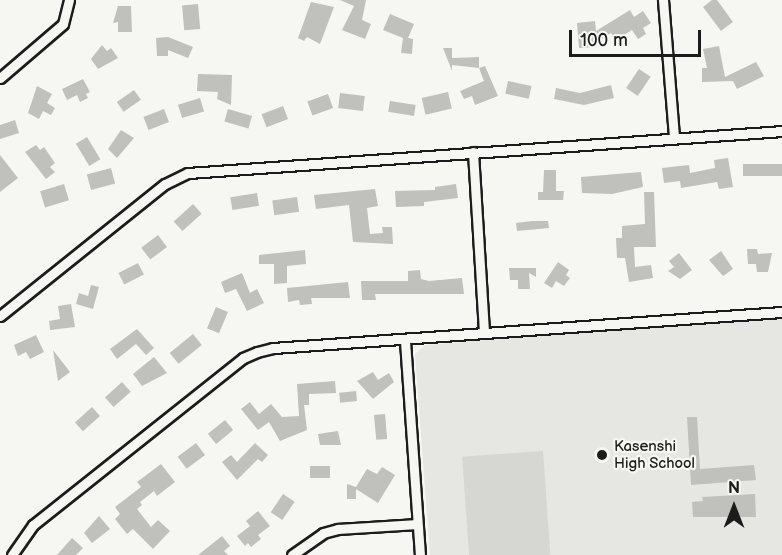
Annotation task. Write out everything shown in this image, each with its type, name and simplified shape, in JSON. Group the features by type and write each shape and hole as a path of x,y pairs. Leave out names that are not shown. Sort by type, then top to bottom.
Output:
{"street":[{"path":"0,78 63,24 69,0"},
{"path":"663,0 674,137"},
{"path":"0,316 175,177 473,152 782,130"},
{"path":"473,152 484,333"},
{"path":"12,555 33,525 243,358 273,348 405,341 484,333 782,312"},
{"path":"405,341 420,555"},
{"path":"292,555 323,533 338,529 417,524"}],"shaded area":[{"name":"Kasenshi High School","path":"782,317 782,555 430,555 415,354 425,345"},
{"path":"543,451 550,555 469,555 462,457"}],"building":[{"path":"340,0 366,0 362,20 371,24 365,39 342,30 354,6"},
{"path":"712,0 717,0 733,22 721,31 703,7"},
{"path":"311,2 334,7 320,44 307,37 304,41 298,38"},
{"path":"198,4 200,29 184,30 182,5"},
{"path":"118,6 131,6 132,32 118,32 118,22 113,23"},
{"path":"630,10 634,17 643,11 651,23 643,28 646,34 638,39 632,30 616,40 611,33 596,42 597,47 579,48 577,23 595,21 596,31"},
{"path":"390,14 414,24 408,38 413,39 412,54 401,53 403,38 383,30"},
{"path":"168,37 193,47 188,58 168,50 168,56 157,56 156,38"},
{"path":"102,45 107,51 111,48 118,58 98,69 91,59"},
{"path":"719,46 725,77 756,62 764,76 737,89 733,81 702,82 702,68 707,68 703,49"},
{"path":"443,48 452,48 452,58 479,57 479,68 452,65 452,71"},
{"path":"485,66 498,96 475,105 472,96 464,99 460,91 484,81 479,68"},
{"path":"639,69 651,77 638,96 626,88"},
{"path":"198,74 232,75 231,105 217,99 218,92 197,91"},
{"path":"83,79 90,92 86,94 88,98 80,102 77,95 67,100 62,89"},
{"path":"508,81 531,86 529,99 505,94"},
{"path":"611,85 614,98 584,105 554,99 556,88 580,93"},
{"path":"37,86 52,94 47,103 55,108 51,115 43,111 39,119 28,113"},
{"path":"134,90 141,100 124,112 117,102"},
{"path":"448,92 452,109 426,115 422,98"},
{"path":"340,93 365,96 363,111 338,108"},
{"path":"328,94 333,108 312,116 307,102"},
{"path":"200,98 204,111 182,118 178,105"},
{"path":"390,101 416,105 414,116 388,112"},
{"path":"283,106 288,119 267,127 262,114"},
{"path":"164,109 169,122 148,130 143,117"},
{"path":"228,109 252,116 248,128 224,121"},
{"path":"15,120 19,133 0,139 0,125"},
{"path":"121,130 134,138 117,158 108,149"},
{"path":"87,137 100,159 89,166 76,144"},
{"path":"36,145 40,150 44,147 55,163 50,167 55,172 46,179 25,152"},
{"path":"0,155 18,178 0,192"},
{"path":"728,158 733,187 719,189 717,182 681,188 680,181 664,183 662,168 689,165 690,173 715,168 714,160"},
{"path":"743,164 782,164 782,176 743,176"},
{"path":"111,168 115,183 91,190 87,174"},
{"path":"544,170 556,170 556,191 564,191 563,200 538,200 538,192 543,192"},
{"path":"641,172 643,187 612,194 582,193 581,177"},
{"path":"64,184 69,200 45,208 40,191"},
{"path":"456,184 458,198 424,202 424,206 396,207 395,191 435,190 435,187"},
{"path":"375,189 378,206 367,208 370,234 383,233 382,227 392,227 393,244 353,242 349,205 316,209 314,195"},
{"path":"644,192 654,192 656,247 634,247 635,267 651,265 653,278 629,282 625,258 617,258 616,238 622,238 622,226 645,224"},
{"path":"257,193 259,206 232,210 230,197"},
{"path":"297,197 299,212 274,215 272,200"},
{"path":"193,204 202,214 182,231 174,221"},
{"path":"548,221 549,228 517,231 516,223"},
{"path":"158,235 167,247 150,260 141,248"},
{"path":"747,249 757,249 758,254 772,253 768,272 757,272 756,264 748,264"},
{"path":"305,250 306,264 287,266 287,283 274,284 274,264 259,264 259,255"},
{"path":"721,251 733,269 723,276 709,260"},
{"path":"679,253 692,270 680,279 668,271 674,267 669,261"},
{"path":"558,262 569,270 566,275 570,278 564,286 556,281 552,288 544,283"},
{"path":"138,263 144,275 124,285 118,273"},
{"path":"509,268 536,268 536,277 529,273 530,289 518,289 518,280 510,280"},
{"path":"420,270 421,279 429,281 462,278 464,294 375,294 376,300 362,300 361,281 408,281 408,271"},
{"path":"242,273 250,293 257,289 264,303 247,311 236,289 225,293 221,282"},
{"path":"348,282 350,298 311,298 312,304 300,305 299,300 288,302 287,288"},
{"path":"91,285 99,287 93,309 76,304 79,293 88,296"},
{"path":"71,304 75,327 50,330 49,321 60,319 58,306"},
{"path":"216,307 228,312 219,333 207,328"},
{"path":"137,329 154,348 146,355 136,344 117,359 110,349"},
{"path":"193,334 202,345 178,364 170,353"},
{"path":"36,335 44,352 30,359 26,352 18,356 14,345"},
{"path":"53,350 70,372 58,381"},
{"path":"154,357 167,373 142,386 133,374"},
{"path":"373,372 378,380 389,373 394,382 373,399 357,381"},
{"path":"335,381 336,393 309,394 309,405 304,405 307,430 280,441 269,422 258,430 241,409 250,402 259,414 271,404 282,417 299,416 297,384"},
{"path":"122,382 131,392 114,407 105,397"},
{"path":"356,391 357,401 340,403 339,393"},
{"path":"92,407 100,416 83,431 75,422"},
{"path":"385,414 387,439 376,440 374,415"},
{"path":"687,417 697,417 700,469 754,465 756,480 691,485"},
{"path":"225,420 233,430 216,444 208,434"},
{"path":"338,431 341,445 320,445 318,434"},
{"path":"196,443 205,455 187,469 178,457"},
{"path":"255,443 268,455 262,462 258,459 237,480 222,462 231,455 237,462"},
{"path":"161,464 175,482 157,496 154,491 140,502 142,505 137,509 151,527 158,520 170,531 153,549 133,529 127,534 115,519 120,514 115,507 141,487 137,482"},
{"path":"310,466 330,466 330,478 310,478"},
{"path":"382,467 395,475 378,503 356,489 356,499 347,499 347,484 356,487 367,469 377,474"},
{"path":"283,494 295,502 282,520 271,512"},
{"path":"755,494 756,517 693,517 692,502 703,501 702,497"},
{"path":"258,511 270,526 258,535 261,539 251,547 248,543 245,546 237,536 250,526 246,521"},
{"path":"99,516 110,529 92,543 84,533"},
{"path":"222,536 230,546 224,551 228,555 198,555"},
{"path":"72,538 83,548 76,555 57,555"}],"place":[{"name":"Kasenshi High School","path":"602,455"}]}
